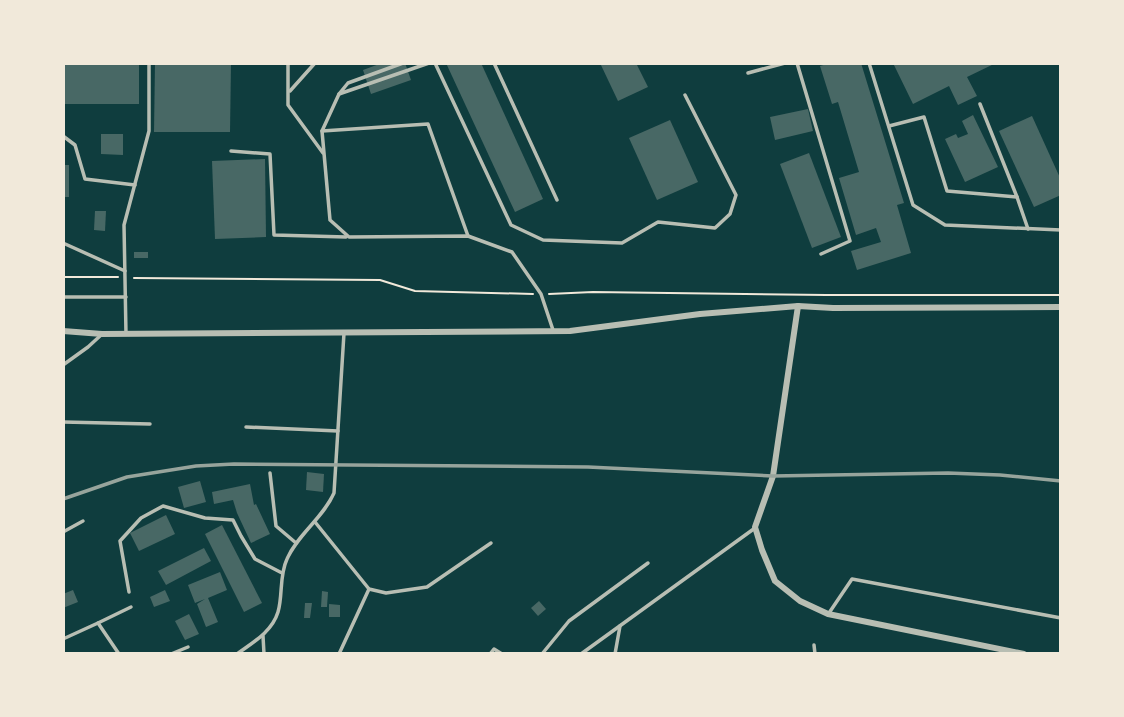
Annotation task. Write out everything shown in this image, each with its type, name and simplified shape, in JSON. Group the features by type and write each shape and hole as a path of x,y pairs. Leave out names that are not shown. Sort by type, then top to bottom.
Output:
{"street":[{"path":"798,306 773,476 755,527 775,580 800,601 828,614 1024,654"},
{"path":"63,331 126,334 570,331 700,314 798,306 1061,307"}],"lane":[{"path":"126,334 124,225 149,131 149,63"},
{"path":"288,63 288,105 324,155"},
{"path":"288,93 315,63"},
{"path":"349,237 331,220 321,131 339,93 348,83 403,63"},
{"path":"339,93 429,63"},
{"path":"435,63 511,225 544,240 622,243 658,222 715,228 730,214 736,195 685,95"},
{"path":"494,63 557,200"},
{"path":"748,74 785,63"},
{"path":"797,63 850,242 821,254"},
{"path":"869,63 913,205 945,225 1061,230"},
{"path":"980,104 1028,229"},
{"path":"889,127 923,117 947,191 1017,197"},
{"path":"321,131 428,124 468,236"},
{"path":"63,136 75,145 85,179 135,185"},
{"path":"232,151 270,154 274,234 349,237 468,236 512,252 541,294 553,331"},
{"path":"63,243 125,271"},
{"path":"63,297 126,297"},
{"path":"237,654 262,636 272,624 278,612 282,573 287,559 296,543 328,506 334,493 344,333"},
{"path":"63,365 102,334"},
{"path":"63,422 150,424"},
{"path":"246,427 338,431"},
{"path":"270,473 276,526 296,543"},
{"path":"129,592 120,541 141,518 163,506 205,518 233,520 255,559 282,573"},
{"path":"63,532 83,521"},
{"path":"315,522 369,589 386,593 427,587 491,543"},
{"path":"580,654 755,527"},
{"path":"542,654 569,621 648,563"},
{"path":"828,614 852,579 1061,618"},
{"path":"339,654 369,589"},
{"path":"63,639 131,607"},
{"path":"98,623 119,654"},
{"path":"615,654 620,624"},
{"path":"262,636 264,654"},
{"path":"814,646 815,654"},
{"path":"171,654 188,647"},
{"path":"490,654 494,649 502,654"}],"path":[{"path":"63,277 380,281 415,291 541,294 1061,295"}],"building":[{"path":"63,63 139,63 139,104 63,104"},
{"path":"155,63 231,63 230,132 154,132"},
{"path":"382,63 405,63 411,80 371,94 363,70"},
{"path":"446,63 481,63 543,199 515,212"},
{"path":"600,63 636,63 648,87 618,101"},
{"path":"830,63 861,63 904,203 897,205 911,253 857,270 851,251 881,242 876,228 856,235 839,178 859,172 838,102 832,104 820,66"},
{"path":"893,63 996,63 967,77 977,96 958,105 949,86 913,104"},
{"path":"808,109 813,131 775,140 770,117"},
{"path":"973,115 998,167 965,182 945,139 956,134 958,138 968,134 962,121"},
{"path":"1032,116 1061,180 1061,195 1034,207 999,131"},
{"path":"670,120 698,182 657,200 629,138"},
{"path":"101,134 123,134 123,155 101,154"},
{"path":"809,153 841,237 812,248 780,164"},
{"path":"265,159 266,237 215,239 212,161"},
{"path":"63,165 69,165 69,197 63,197"},
{"path":"95,211 106,211 105,231 94,230"},
{"path":"134,252 148,252 148,258 134,258"},
{"path":"307,472 324,474 323,492 306,490"},
{"path":"200,481 206,502 184,508 178,487"},
{"path":"250,484 254,505 256,504 270,534 251,543 233,500 214,504 212,492"},
{"path":"166,515 175,534 139,551 130,533"},
{"path":"222,525 262,603 244,612 205,534"},
{"path":"204,548 211,561 166,585 158,571"},
{"path":"220,572 227,590 208,598 218,622 206,627 197,604 205,599 195,603 188,585"},
{"path":"73,590 78,602 63,608 63,594"},
{"path":"165,590 170,601 154,607 150,597"},
{"path":"322,591 328,592 327,607 321,607"},
{"path":"539,601 546,609 538,616 531,608"},
{"path":"305,603 312,603 310,618 304,618"},
{"path":"329,604 340,605 340,617 329,617"},
{"path":"189,614 199,634 185,640 175,621"}],"railway":[{"path":"63,499 127,477 196,466 234,464 588,467 773,476 948,473 1061,481"}]}
